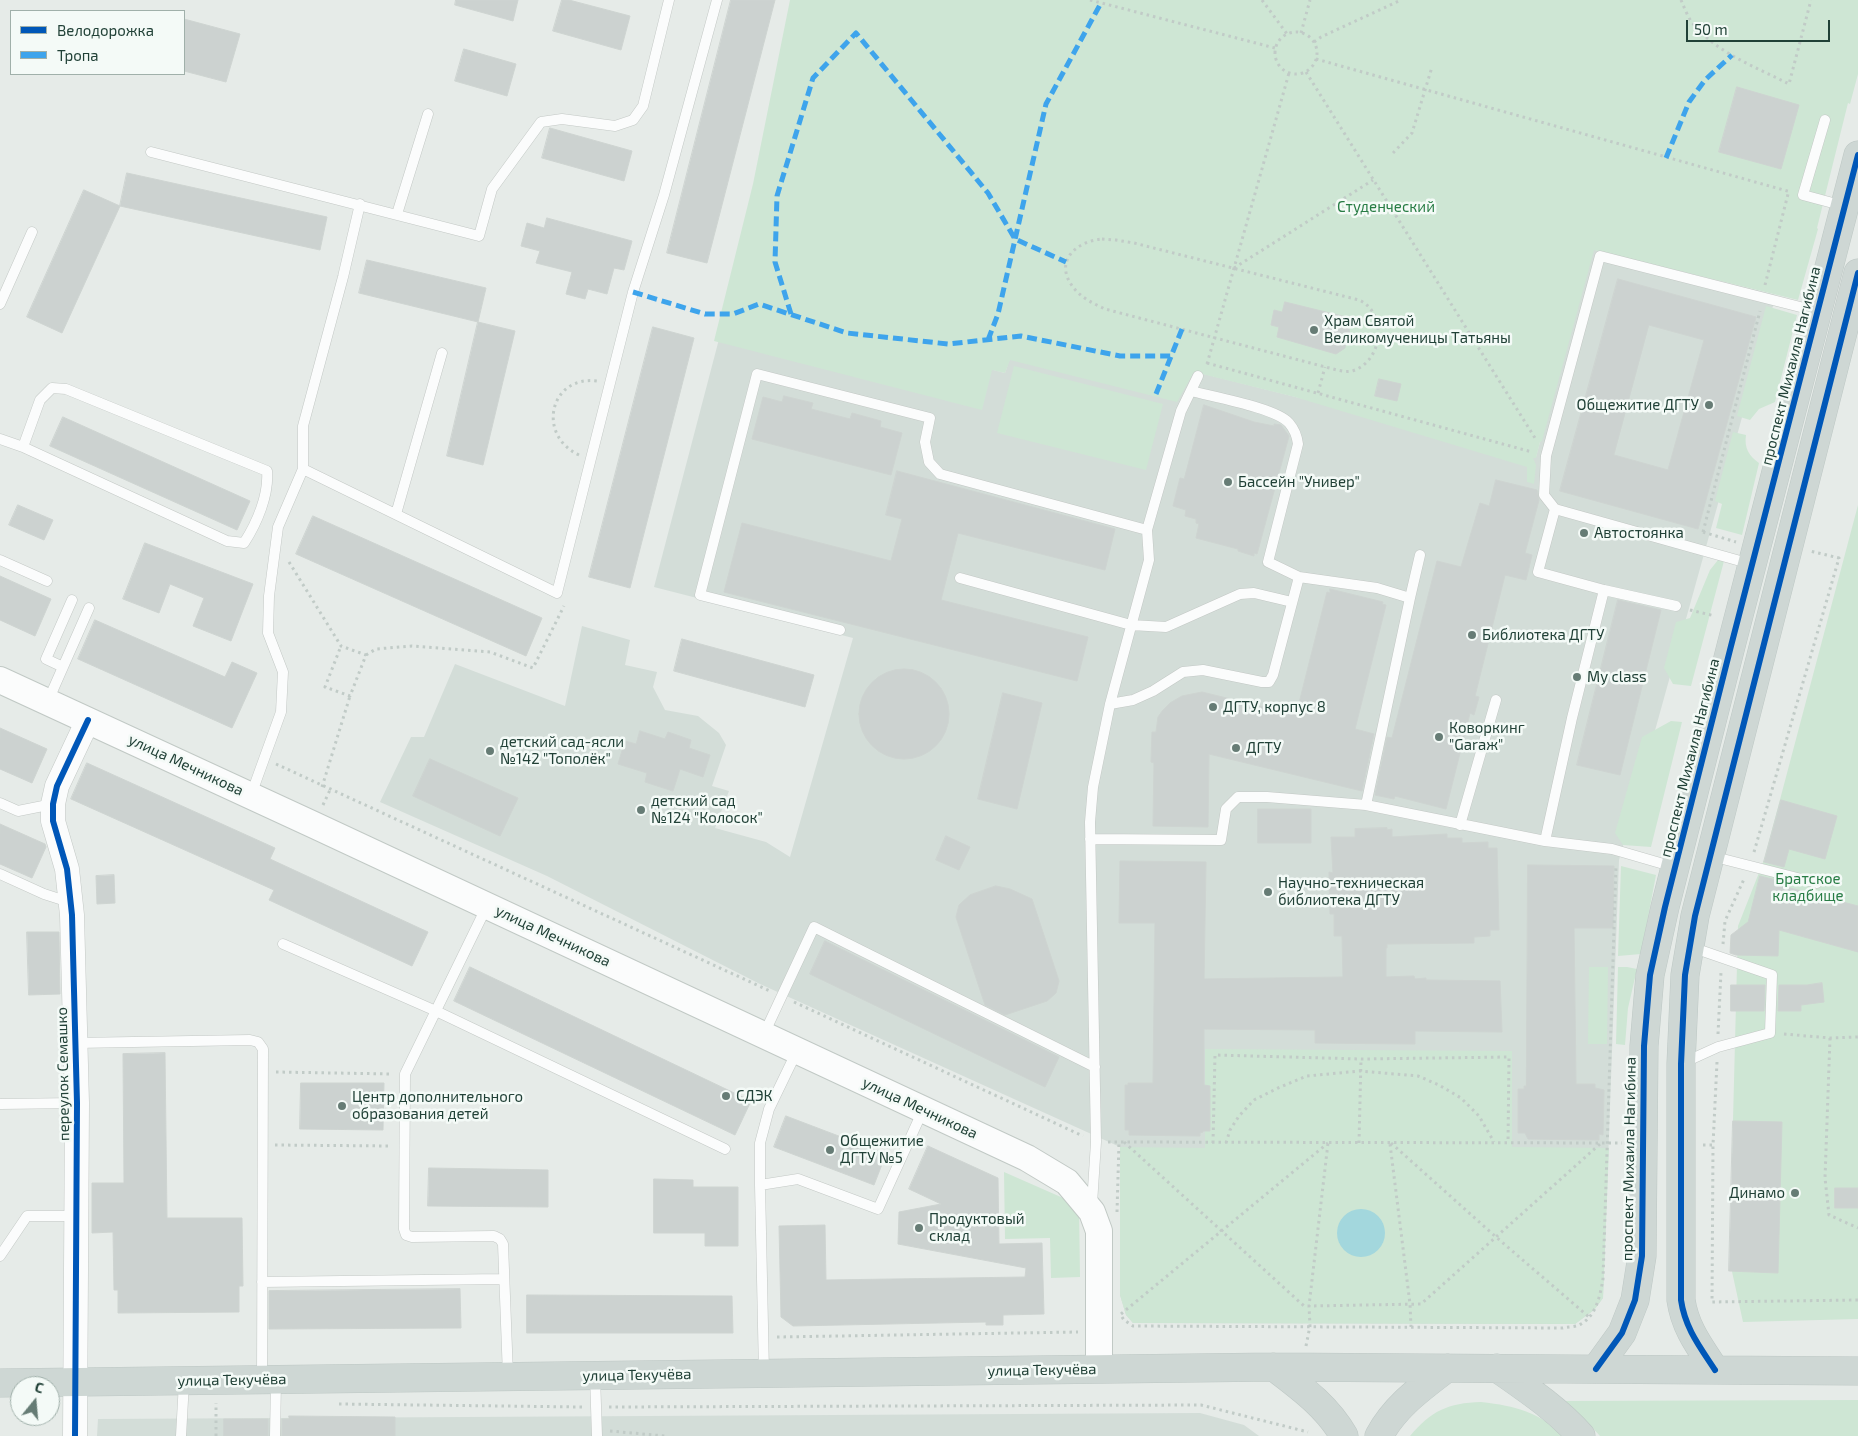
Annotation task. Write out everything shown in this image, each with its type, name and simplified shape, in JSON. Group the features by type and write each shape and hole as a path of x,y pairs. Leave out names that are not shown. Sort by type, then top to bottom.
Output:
{"main road":[{"name":"проспект Михаила Нагибина","path":"1596,1369 1622,1333 1635,1300 1642,1256 1644,1046 1650,975 1675,867 1858,155"},
{"path":"1715,1370 1690,1333 1683,1315 1681,1300 1681,1064 1685,974 1696,916 1858,273"},
{"name":"улица Мечникова","path":"0,680 251,795 1027,1158 1067,1182 1092,1212"},
{"path":"1092,1212 1099,1231 1109,1319 1099,1369"},
{"path":"1274,1367 1310,1395 1338,1426 1344,1436"},
{"name":"улица Текучёва","path":"0,1383 75,1382 183,1391 216,1391 269,1379 595,1375 1274,1367 1858,1371"},
{"path":"1379,1436 1394,1414 1410,1396 1447,1368"},
{"path":"1497,1368 1543,1399 1568,1421 1581,1436"}],"street":[{"name":"переулок Семашко","path":"75,1436 77,1103 70,902 67,869 52,821 52,804 57,786 88,720"}],"lane":[{"path":"151,152 479,236 492,190 541,122 562,119 615,126 633,120 643,106 669,0"},
{"path":"302,469 558,592 633,292 664,195 717,0"},
{"path":"397,214 428,114"},
{"path":"1825,120 1803,195 1845,206"},
{"path":"251,795 281,712 283,672 268,633 269,596 278,527 302,469 303,426 343,277 360,204"},
{"path":"0,304 32,232"},
{"path":"1756,551 1699,549 1555,510 1544,495 1546,456 1600,256 1818,312"},
{"path":"396,514 442,353"},
{"path":"840,630 700,595 757,374 930,418 924,442 929,462 940,474 1148,530"},
{"path":"1092,1212 1096,1142 1090,838 1092,787 1110,704 1149,560 1148,530 1181,411 1198,376"},
{"path":"0,439 23,446 227,541 244,543 252,529 268,484 267,471 66,389 52,388 40,400 23,446"},
{"path":"1191,391 1274,413 1288,422 1296,434 1298,444 1268,562 1299,577 1377,588 1410,598"},
{"path":"1555,510 1538,572 1604,590 1676,606"},
{"path":"1366,805 1420,555"},
{"path":"0,560 47,582"},
{"path":"1110,704 1140,697 1183,672 1203,670 1269,682 1273,675 1299,577"},
{"path":"960,578 1132,625 1166,627 1240,594 1254,593 1292,602"},
{"path":"1545,841 1572,718 1604,590"},
{"path":"63,666 46,658 72,600"},
{"path":"47,702 89,608"},
{"path":"1460,825 1496,700"},
{"path":"1090,838 1221,840 1226,809 1238,797 1267,797 1366,805 1545,841 1617,850 1675,867"},
{"path":"0,803 18,811 52,804"},
{"path":"1711,856 1817,882"},
{"path":"0,874 44,894 70,902"},
{"path":"487,906 405,1074 404,1229 406,1235 412,1237 494,1236 500,1238 503,1244 508,1377"},
{"path":"764,1035 814,927 1095,1067"},
{"path":"283,944 436,1011 725,1149"},
{"path":"1681,1064 1718,1047 1770,1033 1772,975 1690,947"},
{"path":"75,1043 250,1040 258,1042 262,1049 262,1282 275,1436"},
{"path":"764,1373 760,1143 767,1117 797,1050"},
{"path":"0,1104 77,1103"},
{"path":"760,1185 798,1179 878,1209 923,1110"},
{"path":"0,1256 27,1216 76,1216"},
{"path":"262,1282 504,1279"},
{"path":"595,1375 597,1433"},
{"path":"181,1436 183,1391"}],"path":[{"path":"1090,0 1275,48"},
{"path":"1262,0 1287,34"},
{"path":"1301,33 1310,0"},
{"path":"1314,42 1400,0"},
{"path":"1681,0 1690,20 1709,40 1732,55 1789,84 1811,0"},
{"path":"1301,33 1314,42 1317,50 1316,59 1306,72 1289,73 1279,66 1274,54 1275,48 1279,39 1287,34 1301,33"},
{"path":"1316,59 1803,195"},
{"path":"1392,153 1412,133 1432,67"},
{"path":"1306,72 1546,456"},
{"path":"1198,376 1207,363 1289,73"},
{"path":"1233,268 1373,180"},
{"path":"1699,549 1789,191"},
{"path":"1112,239 1134,243 1349,297 1367,304 1376,317 1379,330 1377,346 1372,354 1366,362 1353,371 1342,371 1325,367 1214,338 1098,306 1080,295 1073,287 1066,273 1067,261 1071,253 1083,244 1095,240 1112,239"},
{"path":"1207,363 1546,456"},
{"path":"1318,393 1325,367"},
{"path":"591,460 573,452 563,443 554,430 553,414 557,400 564,390 576,383 591,380 610,383"},
{"path":"1703,532 1745,544 1747,535 1756,551"},
{"path":"276,542 341,646 366,655"},
{"path":"1788,546 1839,558 1750,866 1725,921 1713,1145 1712,1302 1858,1300"},
{"path":"322,787 350,696 366,655 376,649 412,646 490,652 533,668 568,598 558,592"},
{"path":"1676,606 1716,616"},
{"path":"341,646 325,687 350,696"},
{"path":"264,758 322,787 782,996 1096,1142 1642,1143"},
{"path":"1109,1319 1124,1320 1133,1326 1562,1328 1578,1325 1589,1317 1599,1301 1603,1279 1617,850"},
{"path":"1770,1033 1830,1038 1858,1037"},
{"path":"1830,1038 1825,1178 1829,1215 1858,1228"},
{"path":"1213,1143 1215,1055 1361,1059 1509,1058 1508,1143"},
{"path":"1359,1143 1361,1059"},
{"path":"262,1072 405,1074"},
{"path":"1226,1143 1230,1130 1239,1116 1254,1100 1308,1076 1360,1072 1418,1076 1439,1085 1461,1098 1479,1116 1495,1143"},
{"path":"1122,1142 1304,1306 1422,1304 1600,1143"},
{"path":"1116,1222 1122,1142"},
{"path":"763,1338 1077,1332 1109,1319 1222,1232 1328,1143"},
{"path":"1310,1326 1309,1306 1328,1143"},
{"path":"1390,1143 1589,1317"},
{"path":"1390,1143 1410,1304 1411,1327"},
{"path":"1681,1143 1713,1145"},
{"path":"262,1145 404,1146"},
{"path":"1109,1319 1118,1306"},
{"path":"1109,1319 1124,1320"},
{"path":"183,1391 216,1391 216,1436"},
{"path":"334,1404 597,1407 1201,1405 1308,1432"},
{"path":"597,1433 665,1436"}],"shaded area":[{"name":"ДГТУ","path":"1591,249 1776,295 1619,860 1603,1298 1594,1310 1575,1324 1133,1323 1126,1315 1120,1295 1120,1147 760,984 547,876 380,802 411,737 424,737 455,664 565,706 582,626 630,640 625,665 657,672 653,687 665,710 698,716 719,733 726,745 712,786 729,791 715,828 766,842 790,857 853,638 654,587 729,301 1005,373 1020,328 1536,457"},
{"path":"1200,1413 1244,1425 1259,1436 97,1436 98,1419"}],"green space":[{"name":"Студенческий","path":"790,0 1858,0 1858,74 1850,104 1848,103 1818,229 1798,300 1594,250 1542,441 1540,442 1536,458 1533,458 1536,465 1534,484 1527,482 1527,467 1295,397 1194,372 1177,402 1010,360 1005,373 992,370 982,410 714,341 753,184"},
{"path":"1766,306 1797,315 1775,402 1759,409 1750,420 1737,416"},
{"path":"1014,366 1163,404 1146,470 997,433"},
{"path":"1733,432 1746,435 1748,451 1752,458 1759,463 1742,535 1716,528 1722,504 1715,501"},
{"name":"Динамо","path":"1858,505 1858,1319 1743,1322 1731,1267 1738,926 1764,860"},
{"path":"1718,560 1724,561 1691,686 1673,684 1664,668 1676,622 1690,618 1710,570"},
{"path":"1671,721 1682,722 1651,847 1623,845 1615,833 1642,737"},
{"path":"1621,866 1656,875 1641,954 1618,956"},
{"path":"1589,967 1608,967 1607,1044 1588,1044"},
{"path":"1618,967 1637,969 1628,1008 1625,1045 1616,1044"},
{"path":"1205,1049 1512,1051 1512,1147 1609,1148 1603,1298 1594,1310 1575,1324 1133,1323 1126,1315 1120,1295 1120,1147 1205,1148"},
{"path":"1004,1172 1079,1205 1080,1277 1051,1278 1050,1238 1005,1239"},
{"path":"1858,1400 1858,1436 1600,1436 1588,1423 1560,1401"},
{"path":"1481,1402 1526,1411 1546,1421 1566,1436 1410,1436 1425,1420 1441,1410 1459,1404"}],"water":[{"path":"1361,1209 1370,1211 1378,1216 1383,1224 1385,1233 1383,1242 1378,1250 1370,1255 1361,1257 1352,1255 1344,1250 1339,1242 1337,1233 1339,1224 1344,1216 1352,1211"}],"building":[{"path":"456,0 518,0 513,21 455,5"},
{"path":"562,0 569,0 630,16 621,50 553,31"},
{"path":"731,0 775,0 707,263 667,253"},
{"path":"185,19 240,34 226,82 185,71"},
{"path":"464,49 516,64 507,96 455,81"},
{"path":"1737,87 1799,105 1781,169 1719,152"},
{"path":"550,128 632,151 624,181 542,158"},
{"path":"127,173 327,217 320,250 120,206"},
{"path":"84,190 120,206 62,333 27,317"},
{"path":"547,218 632,241 624,270 614,268 607,294 588,289 585,299 566,294 572,272 536,263 540,251 521,246 527,223 544,228"},
{"path":"367,260 486,288 478,322 359,293"},
{"name":"Общежитие ДГТУ","path":"1618,279 1756,317 1698,529 1560,491","holes":["1649,325 1704,340 1668,470 1614,455"]},
{"name":"Храм Святой Великомученицы Татьяны","path":"1285,302 1346,317 1351,324 1349,328 1350,338 1346,341 1345,348 1336,354 1277,337 1279,327 1271,325 1274,310 1282,312"},
{"path":"478,322 515,331 483,465 447,456"},
{"path":"653,327 694,338 630,588 589,577"},
{"path":"1379,379 1401,384 1397,401 1375,396"},
{"path":"784,396 813,403 811,409 850,419 852,413 881,421 880,427 902,433 891,475 752,439 763,397 782,402"},
{"path":"1204,405 1254,422 1274,426 1274,424 1281,425 1289,436 1257,554 1254,553 1254,556 1238,551 1238,549 1196,538 1199,524 1196,523 1196,519 1185,516 1186,510 1173,506 1180,478 1184,479"},
{"path":"63,417 250,501 237,530 50,446"},
{"path":"897,471 1115,529 1105,570 958,533 941,600 1088,637 1077,681 724,592 742,523 891,561 902,519 886,515"},
{"path":"1496,480 1537,490 1539,500 1525,553 1532,555 1526,580 1505,575 1475,696 1479,697 1474,715 1470,713 1446,809 1395,796 1394,799 1375,795 1387,737 1392,738 1437,561 1461,567 1480,503 1489,506"},
{"path":"18,505 53,520 44,540 9,525"},
{"path":"313,516 542,618 526,656 296,554"},
{"path":"145,543 253,584 231,641 193,626 204,598 170,584 159,613 123,599"},
{"path":"0,576 51,599 35,636 0,620"},
{"name":"ДГТУ, корпус 8","path":"1330,589 1383,602 1382,604 1386,605 1355,729 1374,734 1362,791 1209,754 1208,827 1153,826 1154,763 1151,762 1152,732 1156,732 1158,717 1163,710 1182,696 1202,692 1296,715 1327,592 1330,593"},
{"path":"1618,600 1661,610 1620,775 1577,765"},
{"path":"95,620 225,677 232,662 257,673 232,728 78,659"},
{"path":"682,639 814,675 805,707 674,671"},
{"path":"904,669 921,672 936,682 946,697 949,714 946,731 936,746 921,756 904,759 887,756 872,746 862,731 859,714 862,697 872,682 887,672"},
{"path":"1003,693 1042,703 1017,809 978,799"},
{"path":"0,728 47,749 32,783 0,769"},
{"path":"640,731 665,739 668,732 691,740 689,748 710,755 703,777 680,769 673,791 645,782 647,773 618,764 625,741 636,744"},
{"path":"430,759 518,798 500,836 413,796"},
{"path":"87,763 275,848 270,859 428,932 412,966 269,900 274,890 71,799"},
{"path":"1781,800 1837,816 1825,859 1789,849 1784,867 1764,862"},
{"path":"1258,809 1311,809 1311,843 1258,843"},
{"path":"0,824 45,844 46,847 32,878 0,864"},
{"path":"1387,828 1387,830 1392,829 1392,837 1447,834 1447,838 1462,838 1462,843 1488,842 1488,848 1497,848 1499,930 1490,930 1490,936 1474,937 1474,943 1387,944 1386,977 1414,976 1415,979 1426,978 1426,980 1500,981 1502,1032 1415,1031 1415,1044 1315,1043 1315,1030 1204,1029 1204,1085 1210,1086 1210,1131 1203,1131 1200,1133 1200,1136 1129,1135 1129,1130 1125,1130 1125,1085 1128,1085 1128,1083 1153,1083 1155,923 1119,923 1120,861 1206,862 1204,979 1343,977 1342,936 1334,936 1334,914 1330,914 1329,872 1333,873 1331,837 1355,837 1355,829"},
{"path":"946,836 970,847 959,870 936,860"},
{"path":"1528,865 1614,866 1613,928 1574,928 1576,1084 1595,1084 1595,1088 1604,1090 1603,1135 1599,1134 1599,1140 1528,1139 1525,1133 1518,1133 1518,1089 1524,1089 1524,1086 1526,1086"},
{"path":"114,875 115,903 97,904 96,876"},
{"path":"1760,876 1780,881 1779,885 1858,906 1858,952 1779,930 1778,956 1736,955 1730,953 1731,935 1748,922"},
{"path":"996,886 1010,889 1032,899 1059,981 1056,993 1047,1001 1005,1015 985,1005 956,917 959,905 970,895"},
{"path":"27,932 59,932 60,994 29,995"},
{"path":"825,941 1059,1057 1045,1087 810,974"},
{"path":"470,967 751,1101 735,1135 454,1001"},
{"path":"1822,983 1824,1002 1801,1005 1801,1011 1778,1011 1779,985"},
{"path":"1731,985 1765,985 1764,1011 1731,1011"},
{"path":"165,1053 167,1218 242,1218 243,1286 239,1286 239,1312 118,1313 118,1290 114,1290 113,1232 92,1233 92,1183 124,1183 123,1054"},
{"name":"Центр дополнительного образования детей","path":"301,1083 384,1083 383,1130 300,1129"},
{"name":"Общежитие ДГТУ №5","path":"786,1116 886,1154 874,1185 774,1147"},
{"path":"1733,1121 1782,1122 1778,1273 1729,1271"},
{"path":"928,1146 998,1178 999,1244 1042,1243 1044,1314 1003,1315 1003,1325 986,1325 986,1322 793,1326 781,1317 779,1226 825,1225 826,1280 1025,1277 1026,1268 898,1244 899,1212 941,1204 909,1189"},
{"path":"429,1168 548,1170 548,1207 428,1206"},
{"path":"654,1179 693,1180 693,1187 738,1187 738,1246 705,1246 705,1233 654,1233"},
{"path":"1835,1188 1858,1188 1858,1208 1835,1208"},
{"path":"460,1289 461,1328 269,1329 269,1291"},
{"path":"527,1295 732,1296 733,1333 527,1333"},
{"path":"289,1416 395,1417 395,1436 282,1436 282,1419 289,1419"},
{"path":"224,1419 268,1419 268,1436 224,1436"}],"marked path":[{"path":"988,340 998,314 1046,104 1101,3"},
{"path":"791,314 775,262 777,196 813,78 856,33 988,193 1015,239 1066,262"},
{"path":"1666,158 1689,102 1705,80 1732,55"},
{"path":"633,292 705,314 733,314 759,304 847,333 948,344 1021,336 1120,356 1173,356"},
{"path":"1156,394 1182,329"}],"cycle path":[{"path":"1596,1369 1622,1333 1635,1300 1642,1256 1644,1046 1650,975 1665,907 1731,646 1858,155"},
{"path":"1715,1370 1686,1320 1681,1300 1681,1064 1685,975 1695,916 1858,273"},
{"path":"75,1436 77,1103 72,915 67,869 53,821 53,804 57,786 88,720"}],"place":[{"name":"Храм Святой Великомученицы Татьяны","path":"1314,330"},
{"name":"Общежитие ДГТУ","path":"1709,405"},
{"name":"Бассейн \"Универ\"","path":"1228,482"},
{"name":"Автостоянка","path":"1584,533"},
{"name":"Библиотека ДГТУ","path":"1472,635"},
{"name":"My class","path":"1577,677"},
{"name":"ДГТУ, корпус 8","path":"1213,707"},
{"name":"Коворкинг \"Gаraж\"","path":"1439,737"},
{"name":"ДГТУ","path":"1236,748"},
{"name":"детский сад-ясли №142 \"Тополёк\"","path":"490,751"},
{"name":"детский сад №124 \"Колосок\"","path":"641,810"},
{"name":"Научно-техническая библиотека ДГТУ","path":"1268,892"},
{"name":"СДЭК","path":"726,1096"},
{"name":"Центр дополнительного образования детей","path":"342,1106"},
{"name":"Общежитие ДГТУ №5","path":"830,1150"},
{"name":"Динамо","path":"1795,1193"},
{"name":"Продуктовый склад","path":"919,1228"}],"park label":[{"name":"Братское кладбище","path":"1808,888"}]}
